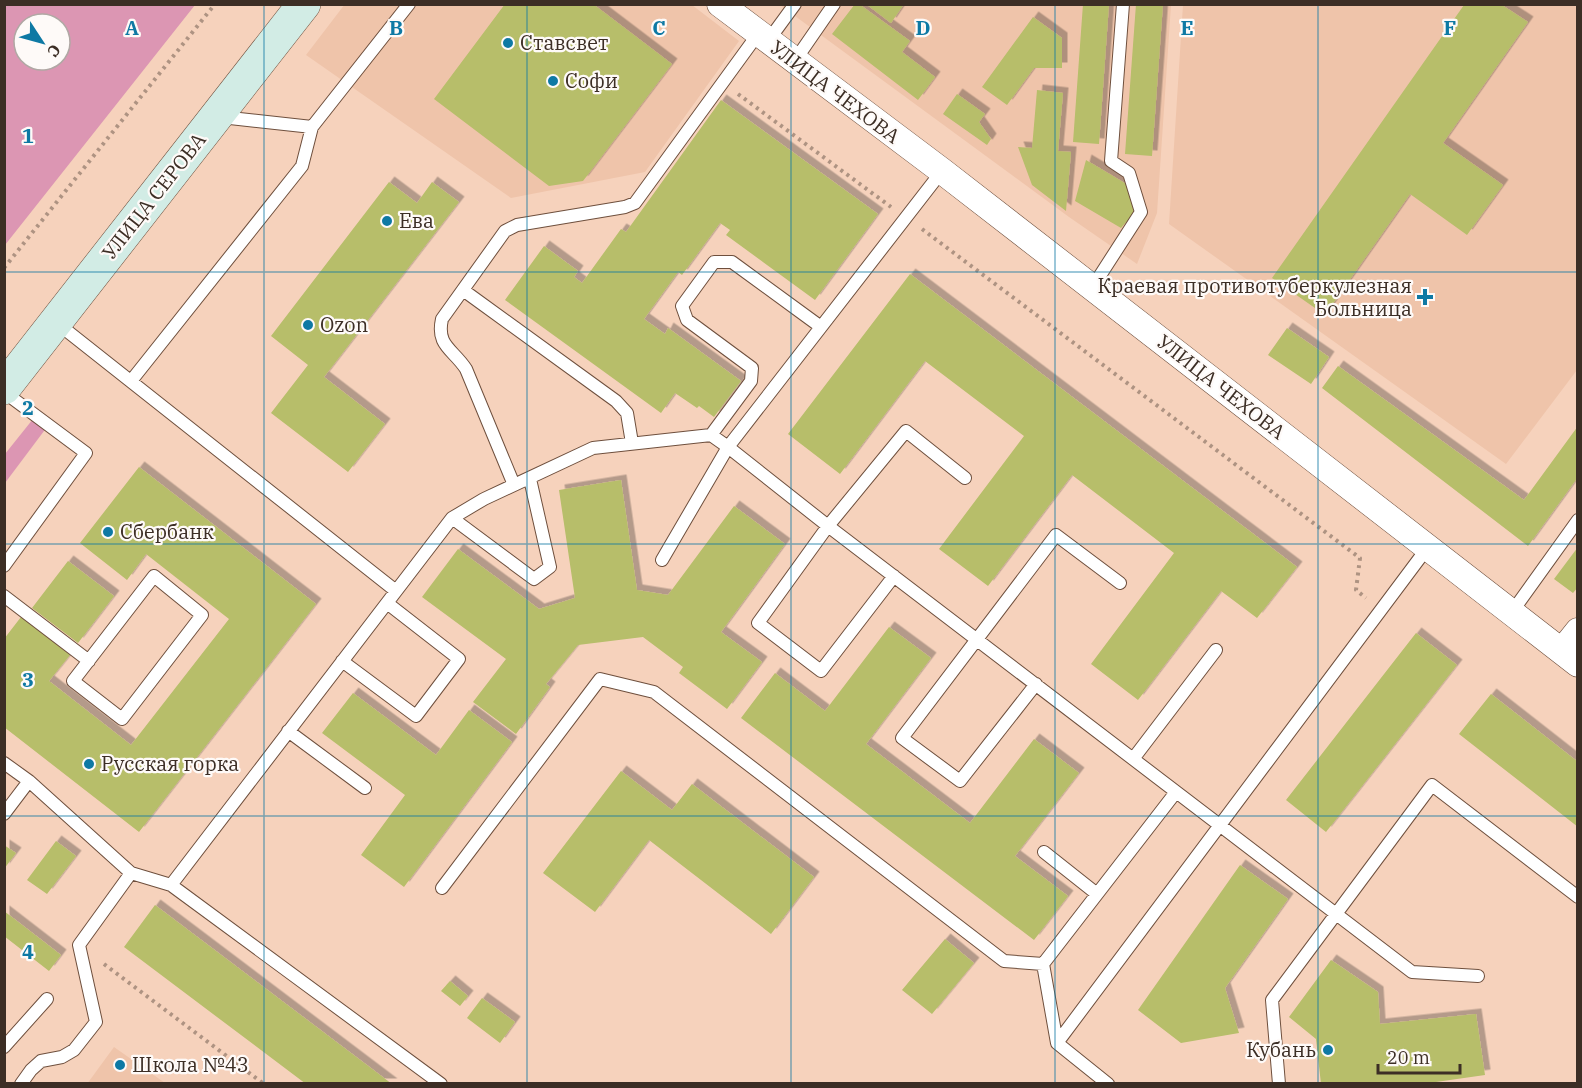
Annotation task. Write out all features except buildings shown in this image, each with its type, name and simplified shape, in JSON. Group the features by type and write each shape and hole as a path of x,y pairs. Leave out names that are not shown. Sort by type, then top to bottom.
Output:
{"street":[{"name":"УЛИЦА СЕРОВА","path":"4,390 304,4"},
{"name":"УЛИЦА ЧЕХОВА","path":"720,4 794,62 942,171 1570,658"},
{"path":"1570,658 1578,631"}],"lane":[{"path":"131,381 302,166 312,127 409,4"},
{"path":"514,485 466,369 444,345 439,332 442,319 505,231 517,225 625,207 635,203 723,82 795,4"},
{"path":"794,62 834,4"},
{"path":"1092,288 1141,212 1129,173 1111,161 1123,4"},
{"path":"216,117 312,127"},
{"path":"662,560 728,447 942,171"},
{"path":"711,435 751,381 752,368 687,321 682,306 714,262 732,262 821,327"},
{"path":"463,290 616,401 627,413 632,443"},
{"path":"56,322 396,591"},
{"path":"4,390 86,453 4,566"},
{"path":"894,576 821,671 758,623 828,526 906,431 965,478"},
{"path":"171,885 452,518 483,499 593,448 711,435 1412,972 1478,976"},
{"path":"452,518 534,579 550,567 530,479"},
{"path":"1512,612 1578,520"},
{"path":"1036,684 960,781 902,738 1056,535 1120,583"},
{"path":"1057,1043 1428,547"},
{"path":"154,576 202,615 122,719 73,681 89,661 154,576"},
{"path":"4,596 89,661"},
{"path":"342,661 416,716 459,659 387,603"},
{"path":"1133,759 1216,650"},
{"path":"442,888 600,679 654,692 1004,961 1043,964"},
{"path":"288,731 365,788"},
{"path":"4,763 29,782 131,873 171,885 441,1083"},
{"path":"4,814 29,782"},
{"path":"1278,1083 1272,1000 1432,785 1578,897"},
{"path":"1108,1083 1057,1043 1043,964 1176,792"},
{"path":"1044,852 1097,894"},
{"path":"21,1083 36,1065 47,1059 62,1057 74,1050 96,1022 79,945 131,873"},
{"path":"4,1047 47,999"}],"path":[{"path":"4,268 215,4"},
{"path":"723,82 1360,558 1356,590 1380,610"},
{"path":"79,945 264,1083"}],"shaded area":[{"path":"345,4 692,5 739,41 645,172 511,198 306,55"},
{"path":"4,5 195,5 5,245"},
{"path":"780,5 1171,5 1157,213 1137,264 1069,217"},
{"name":"Краевая противотуберкулезная Больница","path":"1183,5 1577,5 1577,370 1506,464 1169,224"},
{"path":"33,419 44,425 44,431 5,483 5,454"},
{"name":"Школа №43","path":"114,1047 165,1083 87,1084"}],"place":[{"name":"Ставсвет","path":"508,43"},
{"name":"Софи","path":"553,81"},
{"name":"Ева","path":"387,221"},
{"name":"Краевая противотуберкулезная Больница","path":"1425,297"},
{"name":"Ozon","path":"308,325"},
{"name":"Сбербанк","path":"108,532"},
{"name":"Русская горка","path":"89,764"},
{"name":"Кубань","path":"1328,1050"},
{"name":"Школа №43","path":"120,1065"}]}
